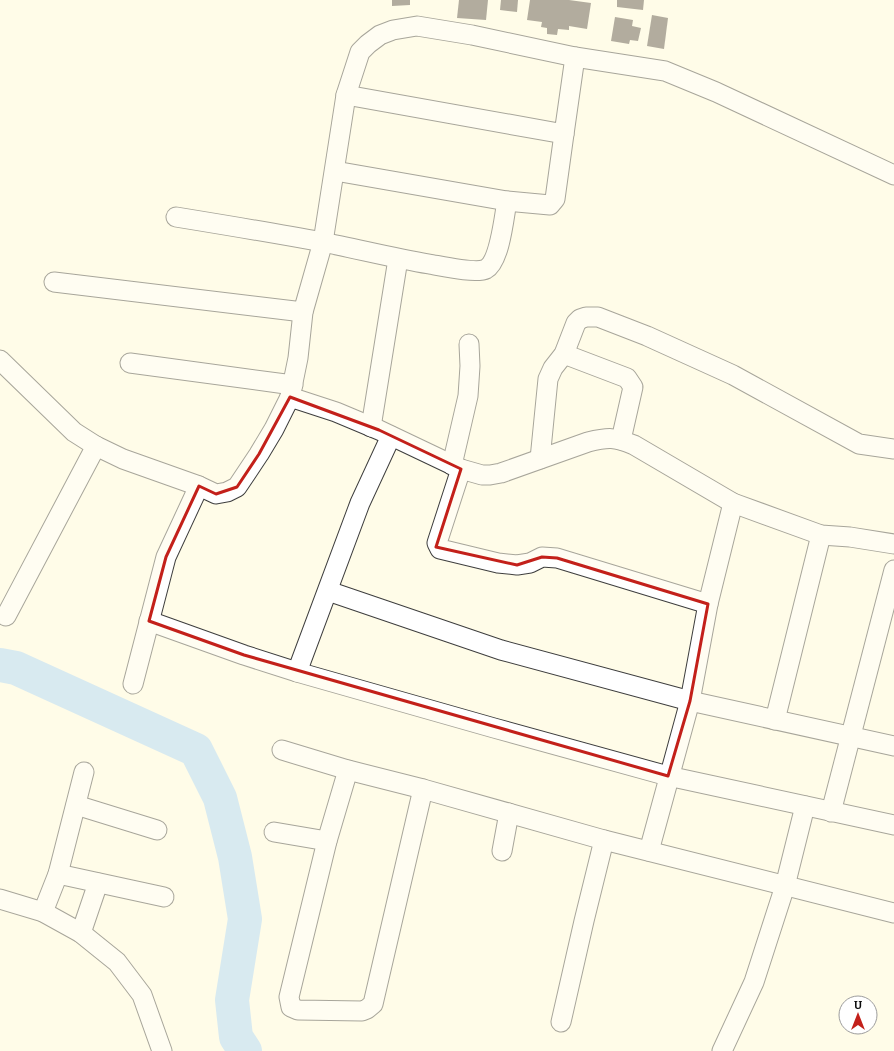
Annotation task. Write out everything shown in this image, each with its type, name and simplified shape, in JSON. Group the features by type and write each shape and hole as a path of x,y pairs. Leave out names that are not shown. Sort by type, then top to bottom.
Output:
{"street":[{"path":"0,360 74,432 96,446 123,459 199,486 216,494 227,492 237,486 260,454 292,391 298,358 303,312 323,242 346,95 360,52 380,35 402,28 417,26 472,34 574,57 665,71 716,92 894,175"},
{"path":"335,171 507,201 547,205 553,203 555,199 574,57"},
{"path":"346,95 564,134"},
{"path":"176,217 323,242 398,259 481,271 486,269 493,261 497,253 507,201"},
{"path":"371,427 398,259"},
{"path":"54,282 303,312"},
{"path":"540,459 548,379 557,362 564,354 576,323 580,319 586,317 598,317 647,336 733,376 859,444 894,449"},
{"path":"469,344 468,396 456,467 437,543 440,549 498,563 517,565 530,563 542,557 557,558 708,604"},
{"path":"564,354 627,378 634,387 621,440"},
{"path":"130,363 292,391 456,467 482,475 501,473 602,438 621,440 634,445 733,503 821,535 850,537 894,544"},
{"path":"297,672 360,503 391,436"},
{"path":"6,616 96,446"},
{"path":"133,684 166,557 199,486"},
{"path":"649,851 668,776 690,701 708,604 733,503"},
{"path":"775,720 821,535"},
{"path":"831,812 894,570"},
{"path":"328,591 501,650 690,701 894,746"},
{"path":"149,621 297,672 668,776 894,825"},
{"path":"282,750 348,770 423,789 604,840 894,914"},
{"path":"348,770 326,842 289,1001 291,1007 298,1010 362,1011 373,1004 423,789"},
{"path":"43,912 58,874 84,772"},
{"path":"76,805 157,830"},
{"path":"722,1051 754,982 785,886 805,806"},
{"path":"502,851 509,813"},
{"path":"274,832 326,842"},
{"path":"561,1022 604,840"},
{"path":"58,874 164,897"},
{"path":"81,933 98,883"},
{"path":"0,899 43,912 81,933 117,962 142,995 162,1051"}],"highlighted area":[{"path":"290,397 379,430 461,469 436,547 517,565 542,557 557,558 708,604 690,701 668,776 244,655 149,621 166,557 199,486 216,494 237,487 259,454"}],"building":[{"path":"392,0 410,0 410,5 392,6"},
{"path":"459,0 488,0 486,20 457,18"},
{"path":"501,0 518,0 517,12 500,10"},
{"path":"530,0 569,0 591,3 587,29 569,26 569,30 558,29 557,35 547,34 547,28 541,27 542,22 527,20"},
{"path":"617,0 644,0 643,10 617,7"},
{"path":"652,15 668,18 664,49 647,46"},
{"path":"615,17 633,20 632,26 641,28 638,41 630,40 629,44 611,41"}],"waterway":[{"path":"0,665 16,668 196,750 220,798 235,857 245,919 232,1000 236,1037 245,1051"}]}
